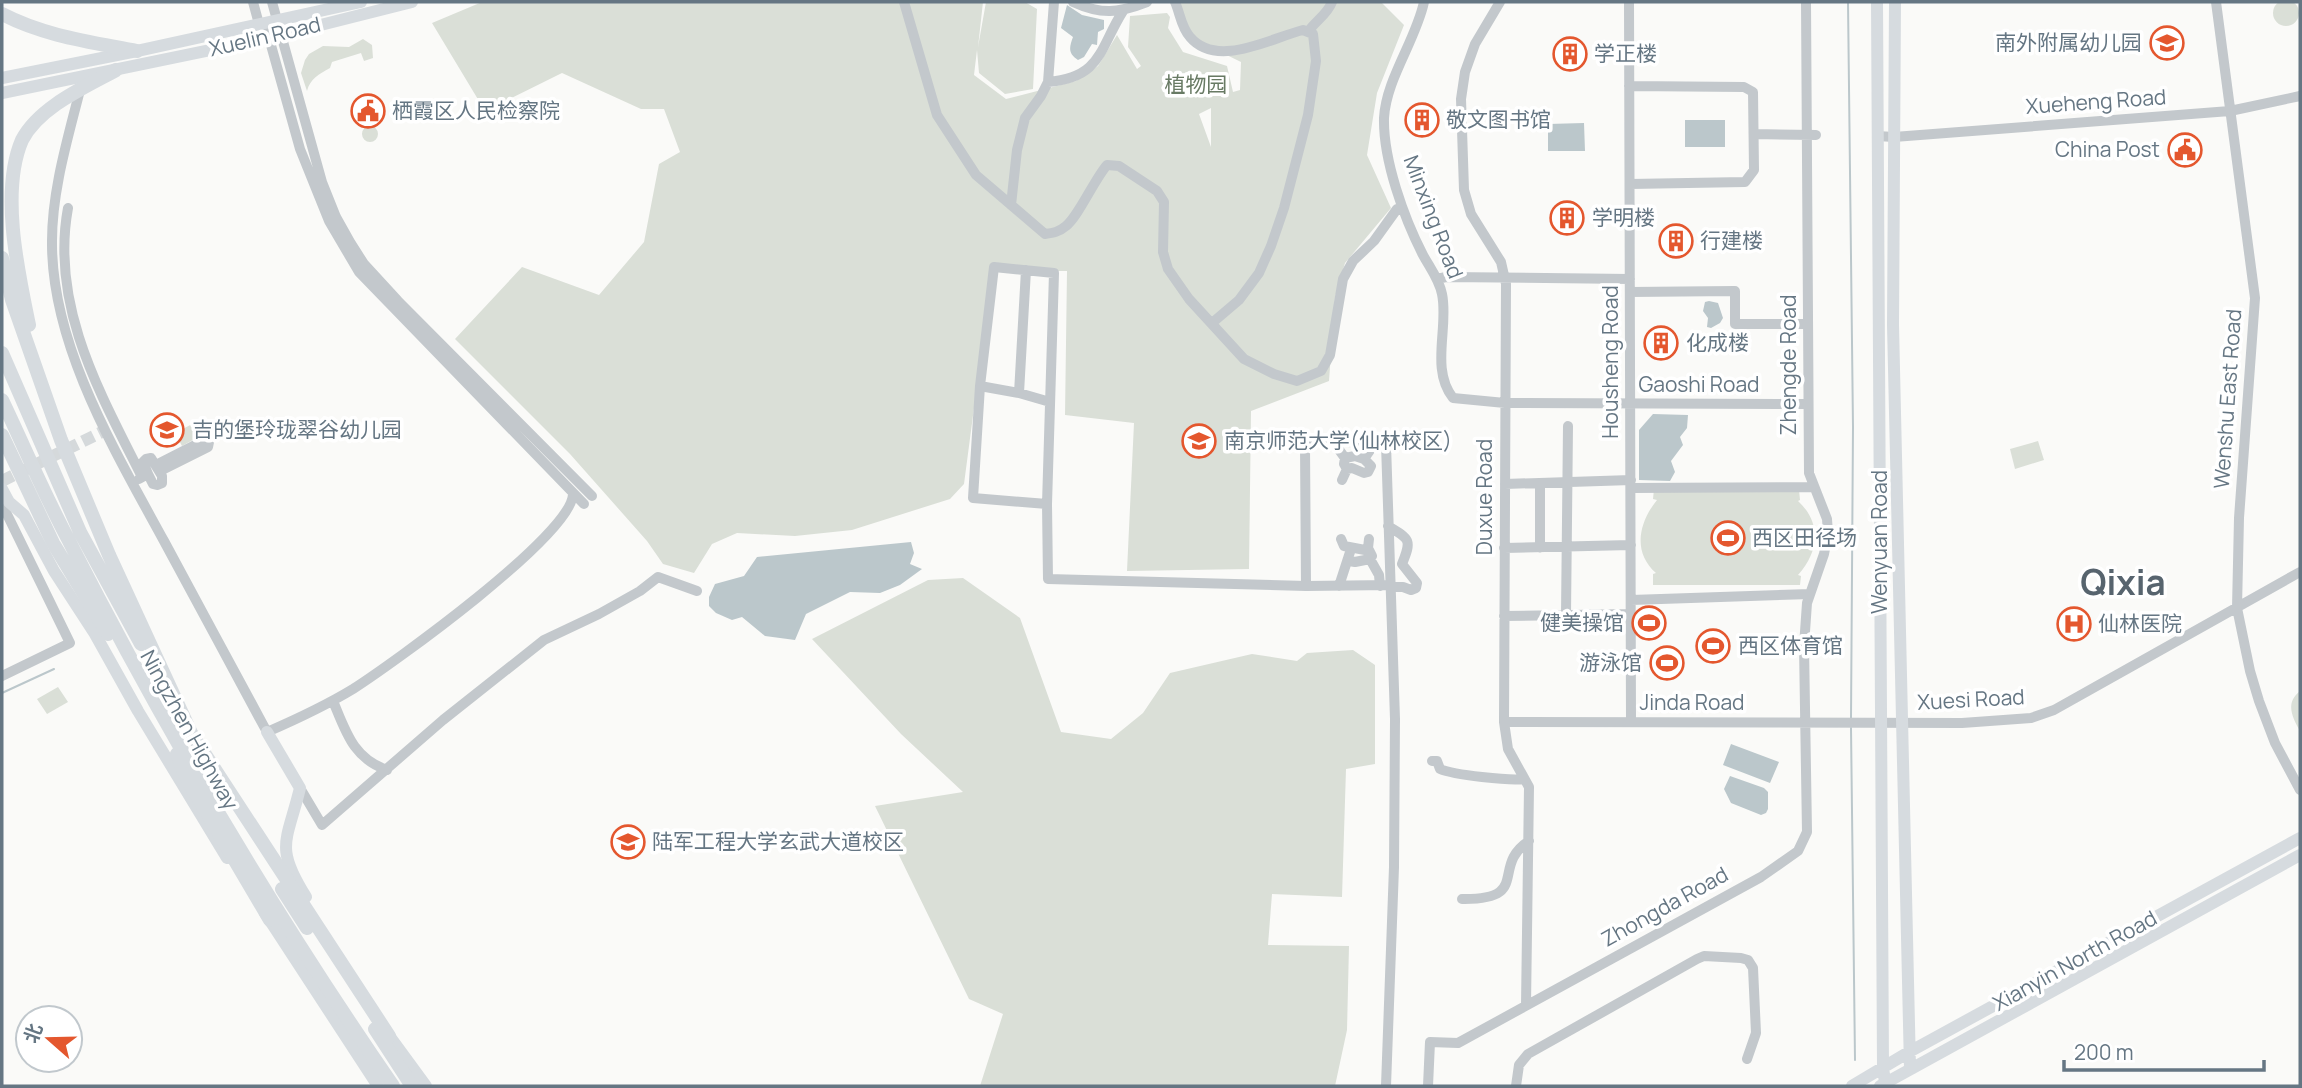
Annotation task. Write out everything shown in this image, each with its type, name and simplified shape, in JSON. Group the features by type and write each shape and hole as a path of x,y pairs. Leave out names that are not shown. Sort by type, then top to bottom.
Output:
{"highway":[{"path":"2,14 25,26 50,33 137,51"},
{"path":"42,384 13,240 9,197 13,164 22,138 40,119 61,100 116,70"},
{"path":"2,258 12,300 61,440 109,555 191,733 388,1036"},
{"name":"Ningzhen Highway","path":"2,353 67,538"},
{"name":"Ningzhen Highway","path":"2,400 67,538 191,733 293,908 412,1086"},
{"path":"2,435 16,466"},
{"path":"2,444 67,538 114,643 158,705 187,779 270,920"},
{"name":"Ningzhen Highway","path":"158,705 219,815 329,993 393,1086"}],"main road":[{"name":"Xuelin Road","path":"2,78 361,2"},
{"name":"Xuelin Road","path":"2,93 275,36 412,2"},
{"name":"Wenyuan Road","path":"1877,2 1882,1085"},
{"name":"Wenyuan Road","path":"1895,2 1893,325 1910,1068"},
{"path":"2,489 9,502 24,515 54,571 95,634 217,844 378,1086"},
{"path":"267,732 300,788 285,842 289,869 357,977 388,1036 425,1086"},
{"name":"Xianyin North Road","path":"1852,1086 1909,1052 2300,838"},
{"name":"Xianyin North Road","path":"1882,1085 2300,855"}],"street":[{"path":"253,2 259,24 275,36 328,198 364,264 592,496"},
{"path":"272,2 276,20 275,36 300,149 329,221 359,272 584,504"},
{"path":"904,2 937,115 976,175 1045,234 1056,232 1068,225 1107,165 1119,166 1157,191 1164,202 1163,252 1168,269 1189,299 1244,359 1274,374 1297,381 1321,371 1330,355 1343,279 1353,261 1374,241 1398,209"},
{"path":"1011,205 1017,149 1025,118 1048,82 1054,2"},
{"path":"1073,2 1102,12 1123,11 1147,2"},
{"path":"1175,2 1181,22 1190,38 1200,45 1223,52 1236,51 1303,30 1312,34 1316,61 1308,115 1280,221 1259,273 1239,300 1212,323"},
{"path":"1308,32 1312,25 1323,17 1332,2"},
{"name":"Minxing Road","path":"1424,2 1420,21 1389,95 1384,117 1390,171 1443,296 1442,362 1445,387 1453,398 1505,403"},
{"name":"Duxue Road","path":"1500,2 1475,44 1465,72 1461,99 1464,190 1471,214 1501,262 1504,277 1504,722 1508,749 1530,787 1526,1005"},
{"name":"Housheng Road","path":"1629,2 1631,722"},
{"name":"Zhengde Road","path":"1805,722 1804,646 1807,603 1824,554 1828,533 1827,519 1809,473 1811,135 1806,2"},
{"name":"Wenshu East Road","path":"2216,2 2255,298 2239,518 2237,608 2259,701 2275,743 2300,790"},
{"path":"1048,82 1074,76 1099,59 1123,11"},
{"path":"1629,86 1744,87 1753,92 1754,134 1754,170 1745,182 1630,184"},
{"path":"80,90 56,202 52,240 55,285 61,321 72,353 141,478 157,485 163,481 151,458 145,460 141,478"},
{"name":"Xueheng Road","path":"1877,136 1894,137 2230,111 2300,96"},
{"path":"1754,134 1811,135"},
{"path":"68,208 64,255 68,299 76,332 141,478 267,732 333,701 462,611 512,568 563,517 573,501 573,494"},
{"path":"1047,504 973,498 980,386 994,267 1054,273 1047,504 1048,579 1389,586 1412,590 1417,583 1402,564 1409,545 1407,538 1388,526"},
{"path":"1019,393 1026,270"},
{"path":"1437,279 1630,279"},
{"path":"1630,292 1735,291 1735,324 1808,324"},
{"path":"980,386 1050,402"},
{"name":"Gaoshi Road","path":"1505,403 1808,404"},
{"path":"1566,615 1568,426"},
{"path":"1306,586 1303,442 1332,440 1386,444 1395,790 1385,1086"},
{"path":"1332,440 1345,458 1347,469"},
{"path":"1364,459 1375,443"},
{"path":"1345,458 1354,456 1364,459 1371,466 1369,475 1352,468 1347,469"},
{"path":"1342,480 1347,469"},
{"path":"1505,484 1567,482 1814,487"},
{"path":"1540,483 1540,548"},
{"path":"2,504 70,643 2,676"},
{"path":"1341,539 1344,546 1351,549"},
{"path":"1339,586 1351,549 1368,543 1372,556 1370,559 1389,586"},
{"path":"1504,548 1631,545"},
{"path":"1349,561 1370,559"},
{"name":"Xuesi Road","path":"1881,723 1982,722 2031,718 2054,710 2300,572"},
{"path":"300,788 322,825 443,720 544,640 599,614 659,577 698,591"},
{"path":"1631,600 1810,594"},
{"path":"1504,616 1631,614"},
{"path":"333,701 343,726 363,759 387,770"},
{"name":"Jinda Road","path":"1504,722 1881,723"},
{"name":"Zhongda Road","path":"1428,1086 1430,1042 1458,1044 1760,877 1798,851 1807,832 1805,722"},
{"path":"1432,761 1437,761 1440,769 1450,773 1511,781 1524,779"},
{"path":"1462,899 1485,899 1497,895 1505,887 1518,848 1529,841"},
{"path":"1516,1086 1519,1065 1528,1054 1704,956 1741,958 1748,960 1753,968 1756,1033 1747,1059"}],"green space":[{"path":"2286,0 2295,4 2299,13 2295,22 2286,26 2277,22 2273,13 2277,4"},
{"name":"植物园","path":"482,2 983,2 978,47 986,2 1025,2 1037,9 1033,89 1005,94 979,73 977,50 974,75 1006,99 1076,81 1098,66 1117,35 1137,69 1141,66 1128,47 1130,16 1167,13 1170,17 1168,28 1183,52 1227,66 1233,92 1240,90 1241,62 1196,40 1175,4 1178,2 1381,2 1404,25 1377,93 1367,155 1391,208 1345,263 1335,297 1329,381 1251,411 1249,569 1127,571 1134,423 1065,415 1067,271 992,271 964,484 950,499 852,530 795,536 737,533 712,544 694,573 663,564 647,541 570,454 455,339 522,267 599,295 644,242 659,164 680,152 664,109 641,109 562,73 485,111 432,23","holes":["1211,108 1211,147 1199,114"]},
{"path":"363,39 372,45 373,58 364,61 361,53 332,62 330,68 313,80 307,91 301,73 309,54 323,46 349,47"},
{"path":"367,126 373,126 378,134 376,140 367,142 362,137 362,131"},
{"path":"196,422 200,436 182,446 175,433"},
{"path":"2038,441 2044,460 2015,469 2010,449"},
{"name":"西区田径场","path":"1654,489 1799,490 1798,501 1811,519 1815,538 1810,557 1798,575 1801,576 1800,585 1653,585 1653,574 1656,573 1644,556 1641,537 1642,527 1657,500 1653,499"},
{"path":"963,578 1020,618 1061,732 1111,739 1143,713 1170,673 1252,654 1297,661 1307,653 1353,650 1375,665 1375,764 1346,769 1342,897 1272,894 1268,945 1349,946 1347,1030 1335,1086 980,1086 1003,1014 969,999 875,806 963,792 901,734 812,639 928,580"},
{"path":"58,687 68,702 47,714 37,699"},
{"path":"2300,691 2300,731 2291,705"}],"shaded area":[{"path":"1067,5 1082,15 1104,20 1104,29 1098,32 1097,45 1092,44 1084,57 1078,60 1070,50 1073,37 1061,28"},
{"path":"1685,120 1725,120 1725,147 1685,147"},
{"path":"1584,123 1585,151 1548,151 1548,124"},
{"path":"1705,302 1718,303 1723,318 1711,328 1707,327 1708,318 1703,311"},
{"path":"1653,414 1688,415 1687,428 1680,437 1683,445 1671,461 1675,472 1670,481 1639,480 1639,430"},
{"path":"911,542 914,553 910,564 922,569 900,585 880,593 850,592 806,614 795,640 765,636 742,617 732,620 716,613 709,606 709,597 715,584 744,576 757,557"},
{"path":"1731,744 1779,762 1770,783 1723,765"},
{"path":"1730,776 1764,788 1768,792 1766,813 1761,815 1731,803 1724,789"}],"waterway":[{"path":"1848,2 1853,427 1851,719"},
{"path":"2,693 54,669"},
{"path":"1851,728 1855,1060"}],"tunnel":[{"path":"2,481 106,430"}],"place":[{"name":"南外附属幼儿园","path":"2167,43"},
{"name":"学正楼","path":"1570,54"},
{"name":"栖霞区人民检察院","path":"368,111"},
{"name":"敬文图书馆","path":"1422,120"},
{"name":"China Post","path":"2185,150"},
{"name":"学明楼","path":"1567,218"},
{"name":"行建楼","path":"1676,241"},
{"name":"化成楼","path":"1661,343"},
{"name":"吉的堡玲珑翠谷幼儿园","path":"167,430"},
{"name":"南京师范大学(仙林校区)","path":"1199,441"},
{"name":"西区田径场","path":"1728,538"},
{"name":"健美操馆","path":"1649,623"},
{"name":"仙林医院","path":"2074,624"},
{"name":"西区体育馆","path":"1713,646"},
{"name":"游泳馆","path":"1667,663"},
{"name":"陆军工程大学玄武大道校区","path":"628,842"}],"district":[{"name":"Qixia","path":"2123,583"}]}
